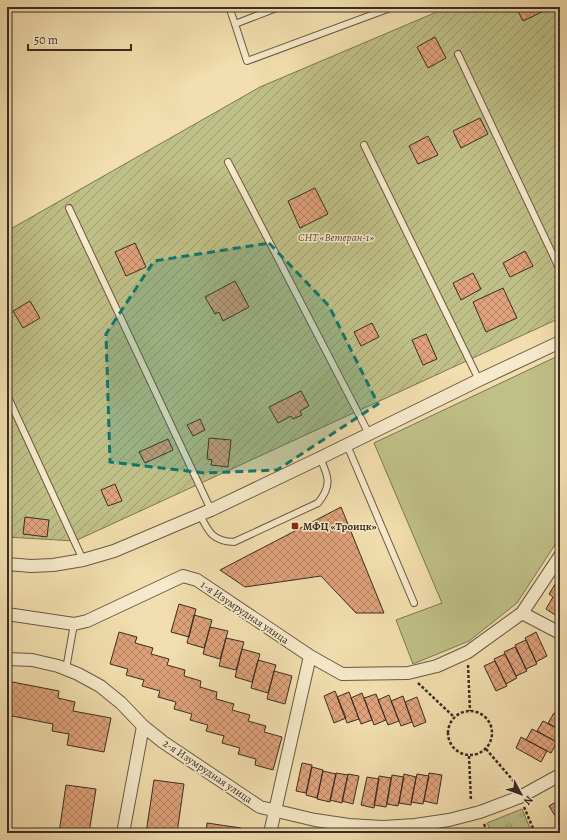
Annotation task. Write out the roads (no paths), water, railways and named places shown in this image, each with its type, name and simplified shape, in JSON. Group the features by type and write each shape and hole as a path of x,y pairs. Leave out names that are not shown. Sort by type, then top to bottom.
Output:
{"street":[{"path":"7,564 31,566 53,565 83,560 114,552 206,513 560,342"},
{"path":"560,556 522,613 560,633"},
{"name":"1-я Изумрудная улица","path":"7,614 74,624 87,621 183,576 197,580 310,656 342,674 408,673 437,666 468,652 522,613"},
{"path":"270,833 310,656"},
{"name":"2-я Изумрудная улица","path":"7,659 32,660 58,666 100,686 121,703 143,726 163,742 260,807 315,820 349,825 383,827 415,825 449,820 471,815 523,796 560,776"},
{"path":"123,833 143,726"}],"lane":[{"path":"229,7 247,61 393,7"},
{"path":"235,24 279,7"},
{"path":"458,54 560,270"},
{"path":"364,145 479,380"},
{"path":"228,162 369,434"},
{"path":"68,208 206,513 208,531 214,537 223,542 234,542 318,503 326,494 328,484 327,472 320,458"},
{"path":"7,395 83,560"},
{"path":"347,445 414,603"},
{"path":"66,669 74,624"}],"place":[{"name":"МФЦ «Троицк»","path":"295,526"}],"park label":[{"name":"СНТ «Ветеран-1»","path":"336,237"}]}
